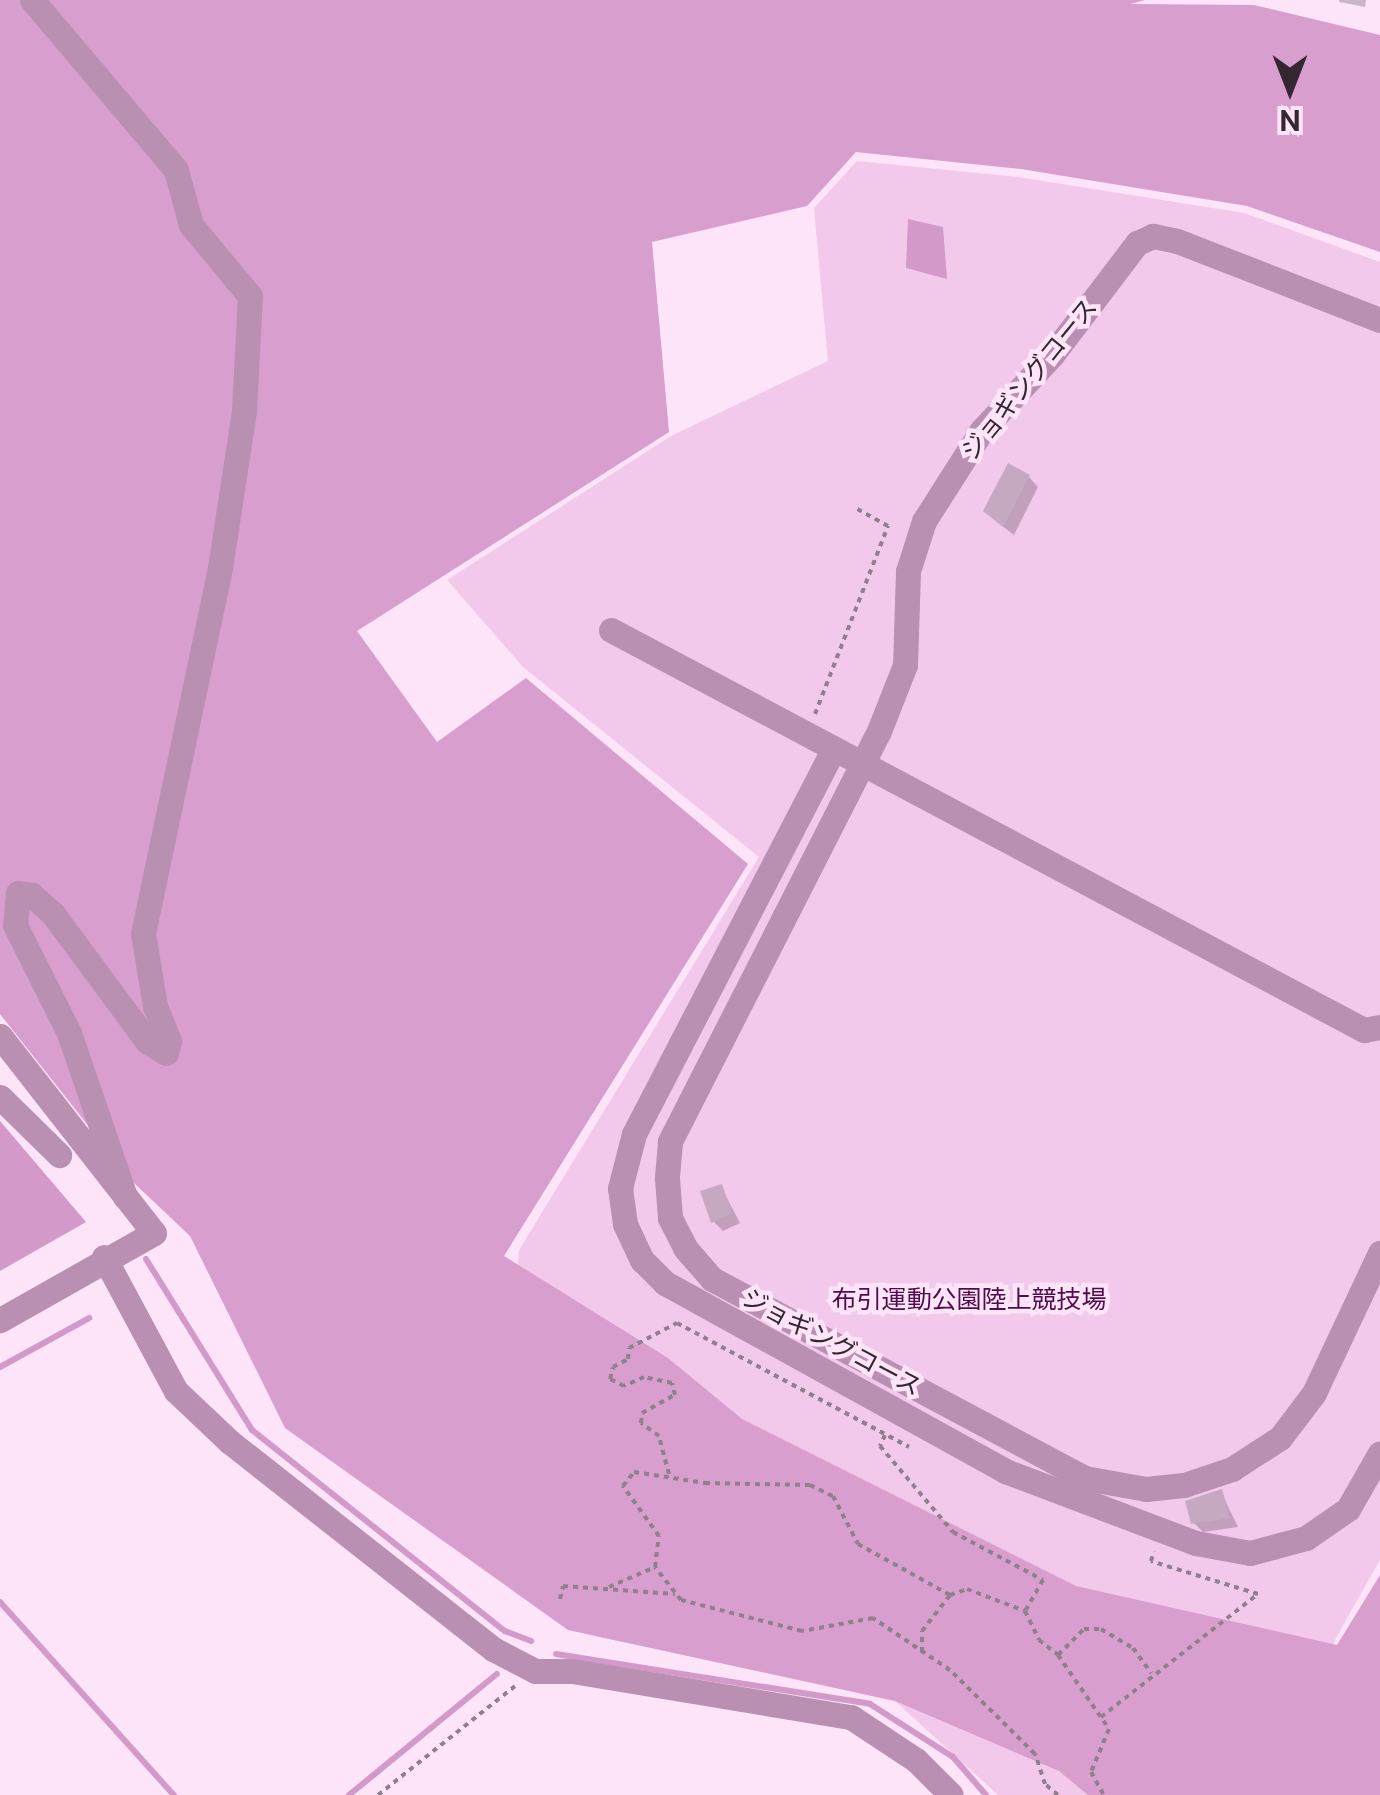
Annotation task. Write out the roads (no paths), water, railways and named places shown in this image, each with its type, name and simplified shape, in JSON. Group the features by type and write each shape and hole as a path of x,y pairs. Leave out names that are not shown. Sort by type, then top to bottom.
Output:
{"street":[{"path":"32,0 176,170 191,225 250,296 244,412 220,568 143,933 154,1006 169,1041 166,1053 147,1041 53,914 32,896 18,893 15,926 69,1033 125,1198"},
{"name":"ジョギングコース","path":"1380,320 1177,241 1153,236 1137,243 1052,355 982,430 924,521 908,572 905,666 860,767 670,1142 670,1218 685,1248 712,1279 1085,1478 1146,1489 1184,1486 1232,1469 1280,1438 1314,1392 1380,1253"},
{"path":"611,630 860,767 1364,1030 1380,1028"},
{"path":"832,752 634,1134 620,1188 625,1224 642,1260 665,1283 1005,1471 1196,1543 1250,1553 1306,1538 1348,1509 1380,1453"},
{"path":"0,1036 154,1232 110,1247 0,1301"},
{"path":"0,1097 58,1154"},
{"path":"0,1320 110,1247"},
{"path":"110,1247 176,1391 230,1442 493,1649 535,1671 572,1671 852,1717 916,1760 951,1795"}],"waterway":[{"path":"146,1259 252,1430 505,1631 531,1641"},
{"path":"0,1367 89,1318"},
{"path":"0,1602 174,1795"},
{"path":"556,1654 870,1704 953,1757 986,1795"},
{"path":"349,1795 497,1674"}],"park label":[{"name":"布引運動公園陸上競技場","path":"969,1299"}]}
